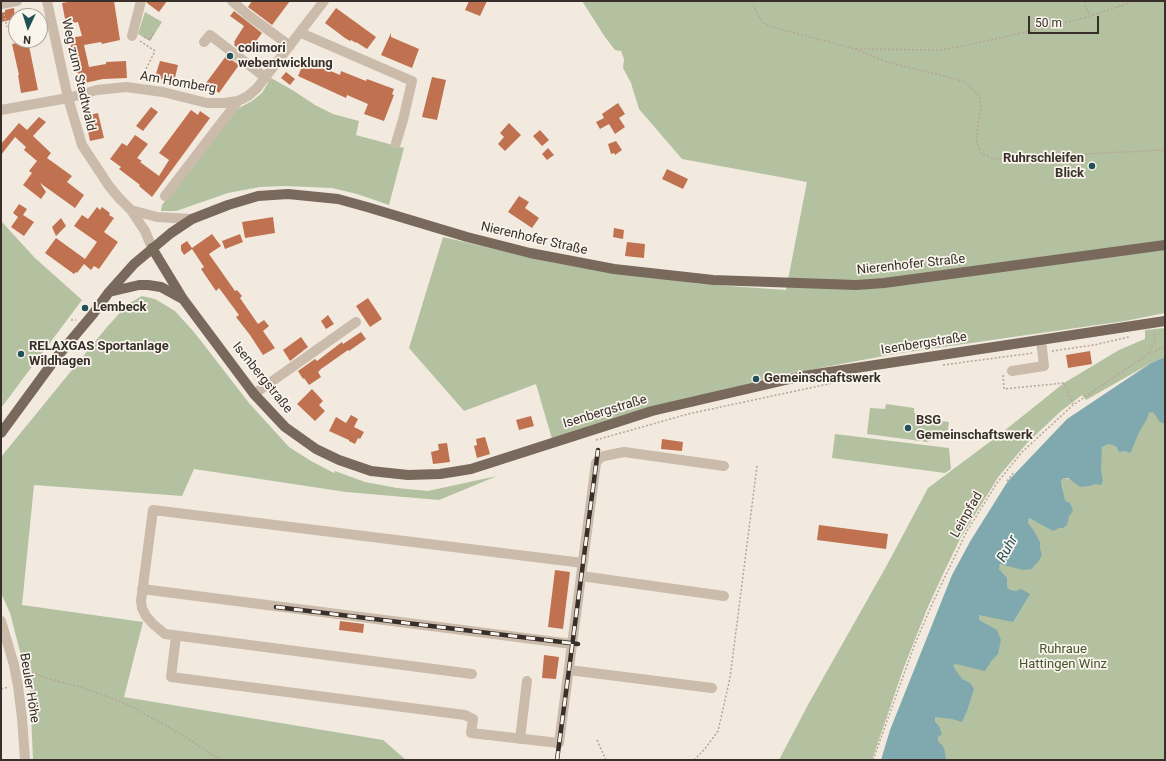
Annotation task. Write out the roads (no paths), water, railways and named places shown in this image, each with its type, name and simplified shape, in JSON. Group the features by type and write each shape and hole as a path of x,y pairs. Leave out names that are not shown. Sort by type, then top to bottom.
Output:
{"main road":[{"name":"Nierenhofer Straße","path":"1,433 56,358 93,314 109,292 134,264 152,248 192,219 228,205 258,196 288,194 338,199 499,246 614,269 713,280 856,285 904,281 1165,245"},
{"name":"Isenbergstraße","path":"152,248 183,299 254,394 285,427 305,442 328,455 351,465 371,471 393,474 424,475 456,472 478,467 625,419 758,385 942,354 1165,321"},
{"path":"109,292 139,285 148,285 161,288 183,299"}],"street":[{"path":"2,4 18,1"},
{"name":"Weg zum Stadtwald","path":"47,1 68,98 82,145 109,186 131,210 145,231 152,248"},
{"path":"132,36 141,1"},
{"path":"232,1 288,48"},
{"name":"Am Homberg","path":"1,110 68,98 97,90 115,88 139,88 163,92 207,103 224,104 238,101 253,92 266,78 324,1"},
{"path":"242,22 245,18 288,48"},
{"path":"301,33 412,81 396,143"},
{"path":"204,42 210,35 266,78"},
{"name":"Am Homberg","path":"165,196 238,101"},
{"path":"131,210 157,217 192,219"},
{"path":"254,394 356,322"},
{"path":"1012,371 1044,366 1041,340"},
{"path":"176,636 171,677 465,715 473,719 471,733 560,744 596,463 600,458 609,454 624,452 724,466"},
{"path":"472,674 176,636 161,632 146,616 141,605 153,510 583,563"},
{"path":"581,576 724,596"},
{"path":"142,589 572,644"},
{"name":"Beuler Höhe","path":"1,621 14,665 20,702 25,760"},
{"path":"569,670 712,688"},
{"path":"520,739 527,681"}],"water":[{"name":"Ruhr","path":"1165,357 1165,424 1160,422 1153,412 1149,413 1131,452 1119,452 1116,446 1108,444 1102,447 1101,471 1103,481 1101,485 1095,484 1080,487 1068,478 1063,478 1061,481 1065,501 1070,503 1073,511 1069,516 1067,525 1053,531 1029,518 1028,523 1040,542 1042,555 1038,562 1031,569 1023,570 1000,564 999,569 1007,578 1007,587 1010,590 1016,591 1021,589 1030,594 1013,622 979,615 979,620 997,630 1001,640 998,654 985,671 956,664 953,665 962,679 970,683 974,689 962,722 935,717 935,722 939,726 942,734 938,737 938,741 943,746 946,760 881,760 890,730 952,575 971,540 1008,481 1067,419 1151,363"}],"railway":[{"path":"557,760 598,450"},
{"path":"276,607 578,644"}],"place":[{"name":"colimori webentwicklung","path":"230,56"},
{"name":"Ruhrschleifen Blick","path":"1092,166"},
{"name":"Lembeck","path":"85,308"},
{"name":"RELAXGAS Sportanlage Wildhagen","path":"21,354"},
{"name":"Gemeinschaftswerk","path":"756,379"},
{"name":"BSG Gemeinschaftswerk","path":"908,428"}],"park label":[{"name":"Ruhraue Hattingen Winz","path":"1063,658"}]}
